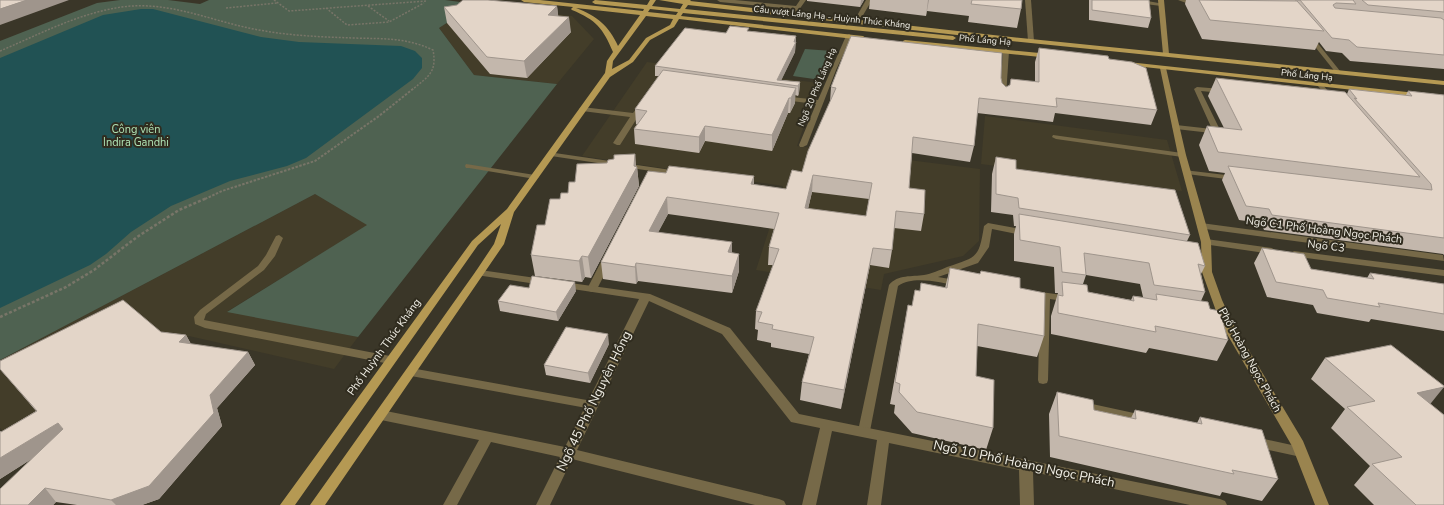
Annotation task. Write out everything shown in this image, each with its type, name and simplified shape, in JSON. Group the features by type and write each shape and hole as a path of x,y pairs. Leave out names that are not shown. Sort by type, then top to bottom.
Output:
{"main road":[{"path":"524,0 872,39"},
{"name":"Cầu vượt Láng Hạ - Huỳnh Thúc Kháng","path":"579,0 940,37 981,44 1006,51"},
{"path":"587,8 594,0"},
{"name":"Phố Huỳnh Thúc Kháng","path":"608,74 610,61 653,0"},
{"name":"Phố Láng Hạ","path":"662,0 687,1 727,7 1002,38 1444,83"},
{"name":"Phố Huỳnh Thúc Kháng","path":"287,505 475,244 510,211 608,74 631,61 648,39 672,26 687,1"},
{"path":"561,4 583,12 600,22 608,32 617,52"},
{"path":"717,22 727,7"},
{"name":"Cầu vượt Láng Hạ - Huỳnh Thúc Kháng","path":"940,37 1002,38"},
{"name":"Phố Láng Hạ","path":"894,41 1061,57"},
{"name":"Phố Láng Hạ","path":"1124,64 1444,98"},
{"name":"Phố Huỳnh Thúc Kháng","path":"317,505 480,274 499,244 510,211"}],"street":[{"path":"1161,2 1166,54"},
{"name":"Phố Hoàng Ngọc Phách","path":"1163,68 1182,155 1206,242 1203,261 1207,272 1226,322 1301,452 1322,505"},
{"name":"Ngõ 10 Phố Hoàng Ngọc Phách","path":"480,274 646,296 726,331 795,418 1026,465 1182,501 1220,505"},
{"name":"Ngõ 45 Phố Nguyên Hồng","path":"543,505 646,296"},
{"path":"381,415 569,453 779,505"},
{"path":"809,505 827,424"},
{"path":"874,505 884,435"},
{"path":"450,505 488,436"},
{"path":"1026,465 1027,505"}],"lane":[{"path":"720,0 797,8"},
{"path":"793,14 803,0"},
{"path":"857,21 869,0"},
{"path":"1028,0 1031,41"},
{"path":"1128,0 1161,2"},
{"path":"1181,0 1203,7"},
{"path":"1307,34 1338,72"},
{"name":"Ngõ 20 Phố Láng Hạ","path":"803,145 833,70 849,36"},
{"path":"1003,98 1006,51"},
{"path":"1305,84 1311,91"},
{"path":"1320,85 1337,106"},
{"path":"1176,127 1216,132 1197,89 1227,92"},
{"path":"774,96 820,102"},
{"path":"617,144 647,98"},
{"path":"582,109 635,115"},
{"path":"1056,136 1182,155"},
{"path":"551,154 651,173 684,174"},
{"path":"469,166 535,177"},
{"path":"1187,172 1241,179"},
{"path":"923,279 975,261 985,248 988,226 1036,234"},
{"name":"Ngõ C1 Phố Hoàng Ngọc Phách","path":"1201,226 1443,258"},
{"path":"280,238 261,268 203,312 199,317 199,322 205,325 390,360"},
{"name":"Ngõ C3","path":"1206,242 1444,273"},
{"path":"592,289 610,254"},
{"path":"864,432 894,285 897,281 908,278 968,285"},
{"path":"1022,292 1076,300"},
{"path":"1043,380 1045,296"},
{"path":"1213,320 1226,322"},
{"path":"411,372 592,405"},
{"path":"1073,404 1158,422"},
{"path":"1242,440 1301,452"}],"path":[{"path":"274,0 289,11 426,1"},
{"path":"416,0 426,1"},
{"path":"326,8 347,25 389,22 426,1"},
{"path":"226,8 277,3"},
{"path":"0,51 80,18 126,6 152,5 176,7 238,26 271,33 405,40 433,50 435,62 430,75 379,116 315,161 222,191 179,210 137,237 94,270 72,283 0,317"},
{"path":"368,6 389,22"}],"shaded area":[{"path":"476,4 572,16 594,39 557,84 474,75 439,28"},
{"path":"647,62 819,83 797,146 980,169 979,241 963,256 884,274 881,290 756,270 783,186 582,156"},
{"path":"985,116 1167,140 1182,191 981,164"},
{"path":"315,194 368,225 228,311 358,337 334,369 189,336 13,441 0,428 0,360"}],"green space":[{"name":"Công viên Indira Gandhi","path":"120,0 168,0 200,4 209,0 445,0 476,4 439,28 474,75 557,84 358,337 227,312 367,225 315,194 0,360 0,41 97,3"},
{"path":"805,49 832,51 821,80 793,76"}],"water":[{"path":"141,9 153,9 261,37 299,42 401,46 415,51 422,58 422,68 413,79 306,158 287,166 230,181 171,206 131,232 106,254 90,265 0,308 0,58 103,15"}],"building":[{"path":"0,0 27,0 0,9"},
{"path":"463,0 488,0 557,6 548,15 569,17 524,61 487,57 444,7 457,5"},
{"path":"972,0 1022,0 1021,9 971,4"},
{"path":"1092,0 1149,0 1151,18 1092,10"},
{"path":"1199,0 1297,1 1324,31 1210,20"},
{"path":"1300,0 1353,0 1356,4 1336,3 1333,5 1335,8 1441,18 1444,20 1444,55 1357,47 1349,40 1332,38"},
{"path":"1362,0 1444,0 1444,12 1368,5"},
{"path":"730,26 749,28 747,31 796,36 794,42 796,42 777,80 800,82 798,86 655,66 685,28 726,33"},
{"path":"851,36 1002,53 1001,78 1002,83 1006,87 1010,85 1011,79 1039,82 1039,48 1108,56 1109,59 1132,62 1146,68 1157,110 1056,98 1057,107 979,98 974,146 913,137 909,188 925,190 924,214 896,211 892,250 873,248 844,390 802,382 814,337 772,329 773,325 758,322 762,312 756,311 779,249 769,247 779,213 667,197 649,231 732,242 728,252 739,254 732,276 636,263 635,267 601,262 648,171 666,173 669,166 754,176 751,184 786,189 792,170 802,172 808,151 836,88 831,87","holes":["813,175 872,183 866,216 805,208"]},
{"path":"663,70 796,88 791,98 789,98 772,135 705,126 699,137 634,129 647,111 635,109"},
{"path":"1216,78 1345,92 1420,177 1218,152 1207,126 1242,130"},
{"path":"1349,89 1412,96 1408,91 1444,95 1444,238 1272,215 1269,209 1246,206 1228,166 1432,190 1431,184 1354,98 1357,99"},
{"path":"635,154 634,166 637,167 588,257 582,256 579,261 531,255 537,225 545,225 550,199 560,199 561,193 568,193 569,182 575,182 577,164 607,163 608,160 614,159 614,155"},
{"path":"996,157 1016,160 1016,169 1175,190 1190,235 1019,208 1018,198 996,194"},
{"path":"1019,214 1198,243 1205,266 1198,264 1205,292 1154,285 1149,263 1084,253 1086,275 1062,272 1060,247 1020,240"},
{"path":"1262,248 1304,254 1311,269 1374,279 1370,273 1444,284 1444,314 1378,303 1380,307 1327,298 1323,290 1276,282"},
{"path":"950,268 980,274 981,271 1020,278 1020,288 1045,293 1044,336 978,324 976,376 994,380 993,428 917,412 899,392 900,384 895,382 908,305 912,306 915,290 920,291 921,283 947,288"},
{"path":"532,276 575,282 556,312 498,301 510,285 529,288"},
{"path":"1062,282 1087,285 1088,292 1134,301 1133,296 1157,300 1156,294 1208,302 1210,309 1220,311 1228,340 1155,326 1156,332 1058,313 1058,295 1063,296"},
{"path":"123,300 161,332 186,335 179,342 248,352 210,395 214,413 149,486 111,500 45,488 28,505 0,505 0,489 63,429 58,423 0,458 0,431 1,432 37,411 0,369 0,361"},
{"path":"566,327 608,334 588,373 544,365"},
{"path":"1391,345 1444,386 1417,393 1444,415 1444,505 1416,505 1372,464 1402,457 1347,407 1375,401 1325,358"},
{"path":"1057,392 1093,400 1094,410 1136,419 1135,410 1202,424 1200,417 1262,430 1278,479 1232,470 1234,474 1059,436"}]}
